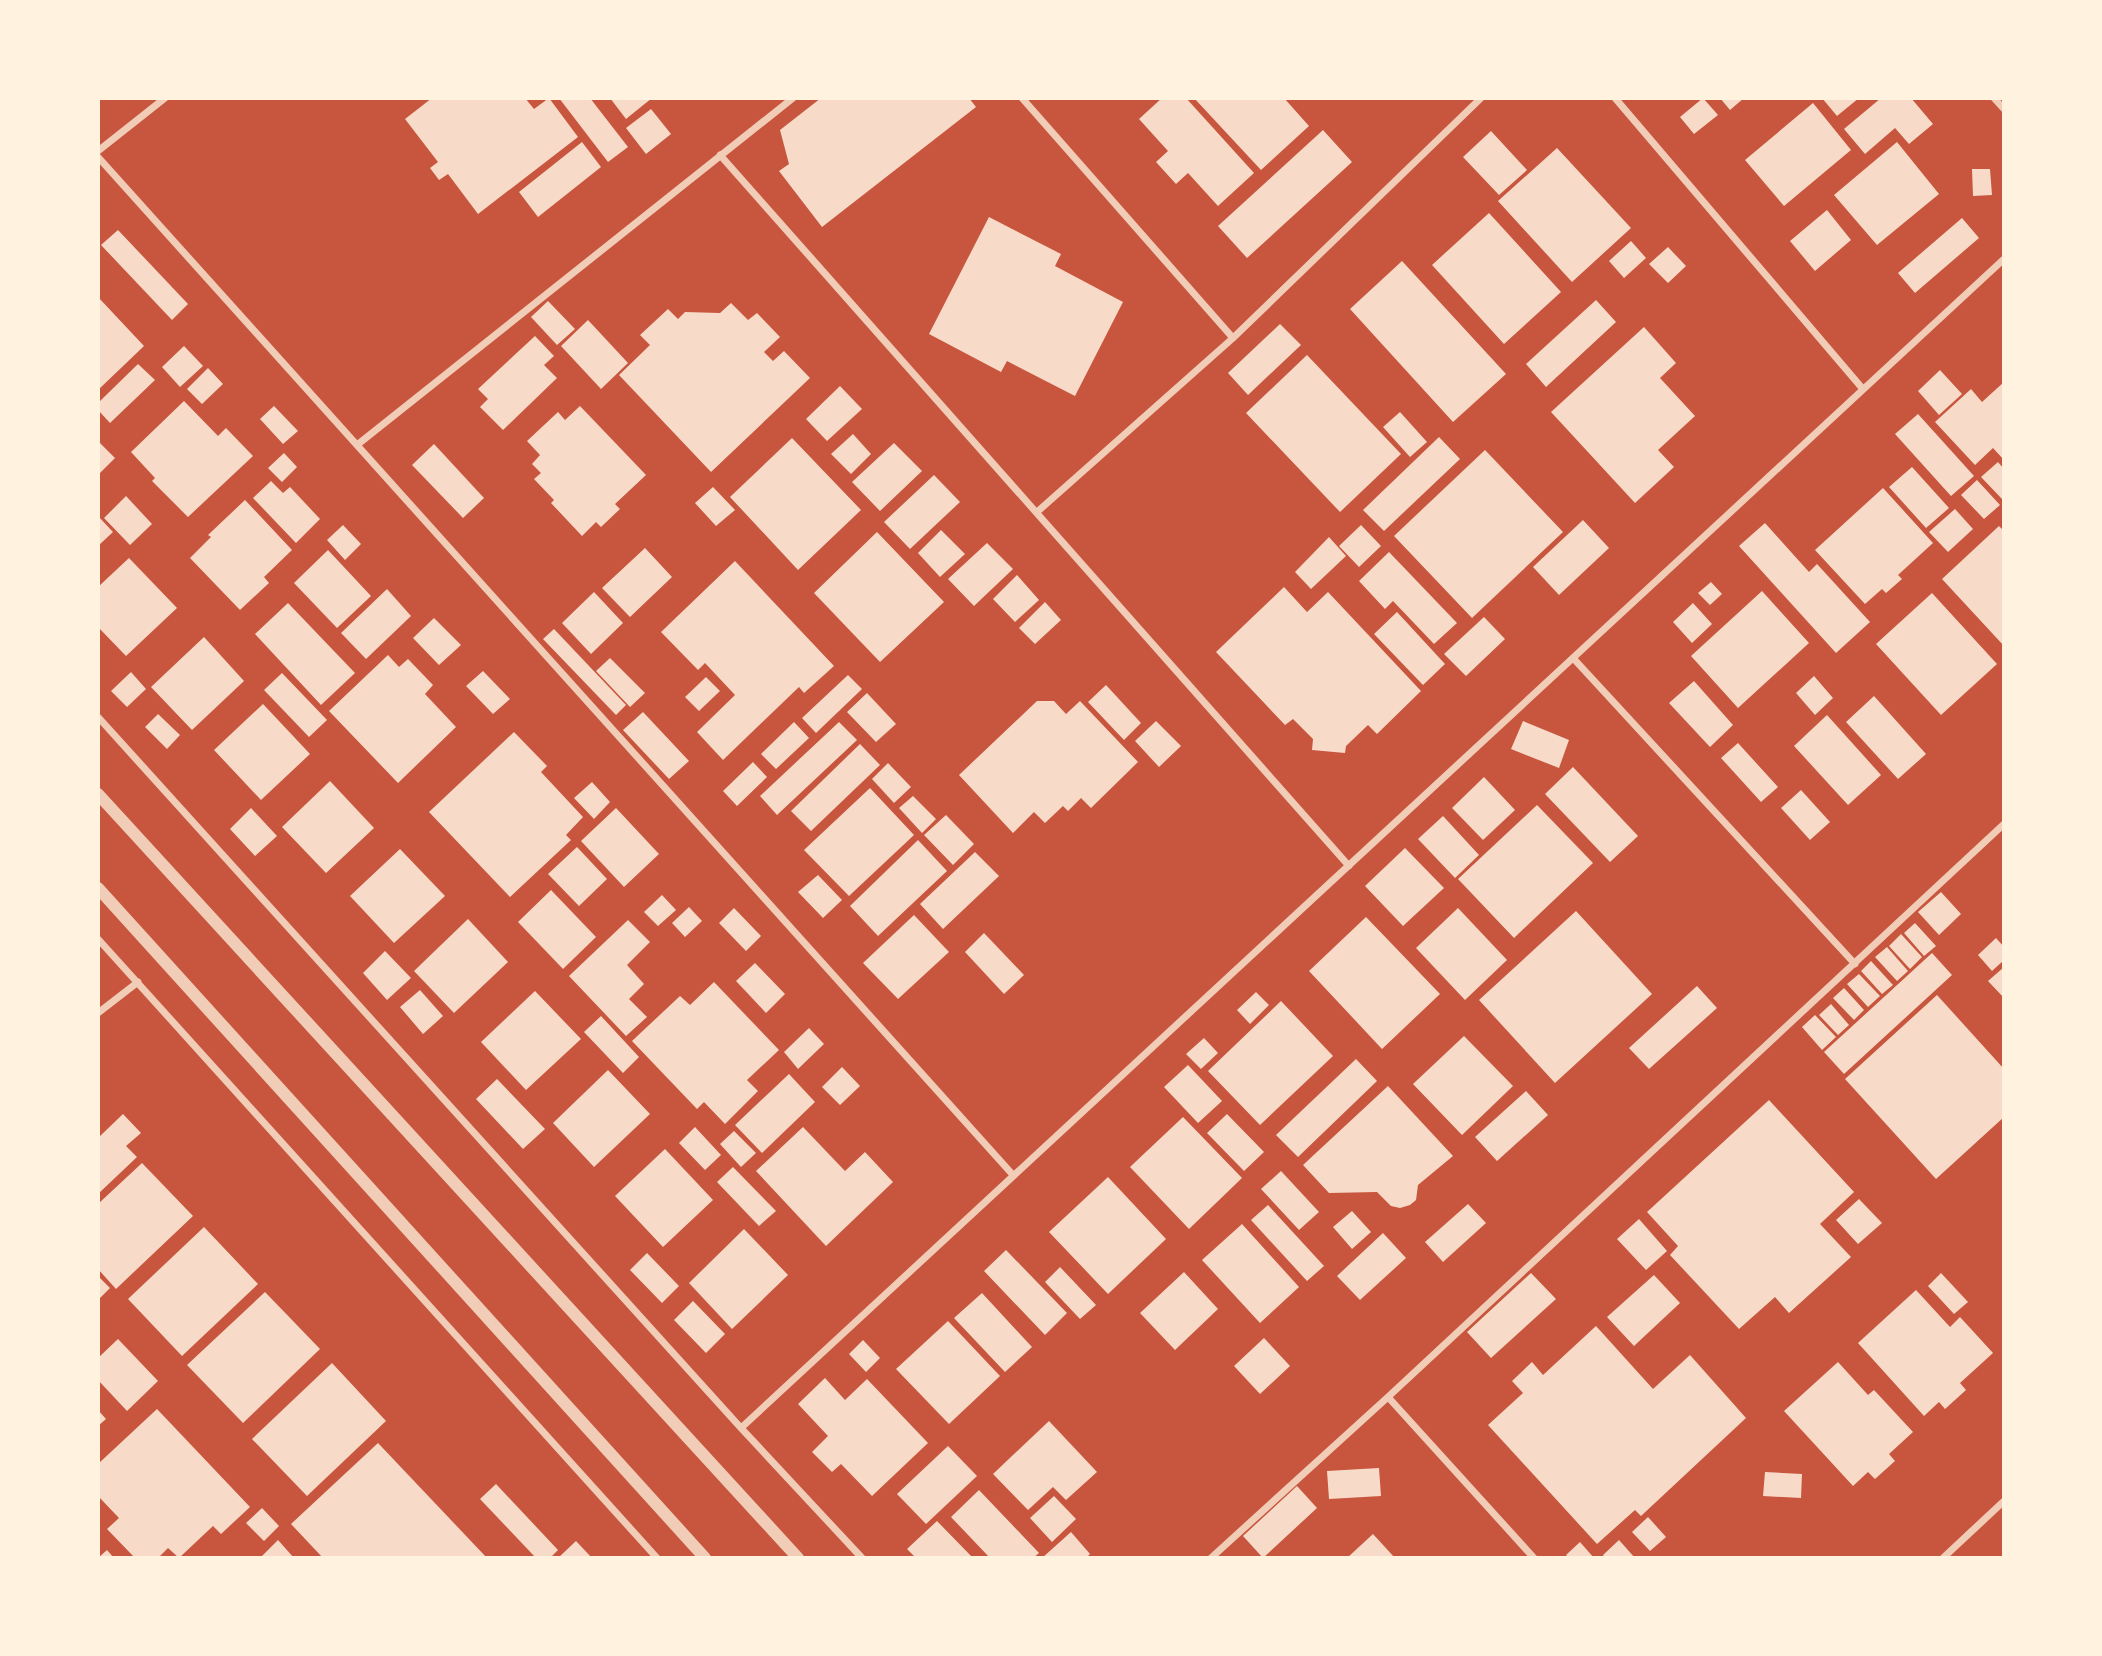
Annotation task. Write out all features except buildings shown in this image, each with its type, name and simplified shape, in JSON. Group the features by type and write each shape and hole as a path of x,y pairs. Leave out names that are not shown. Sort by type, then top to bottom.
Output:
{"street":[{"path":"98,151 166,98"},
{"path":"357,445 793,98"},
{"path":"1022,98 1233,338"},
{"path":"1037,513 1233,338 1481,98"},
{"path":"1615,98 1863,388"},
{"path":"1994,98 2004,109"},
{"path":"720,155 1349,866"},
{"path":"98,157 1013,1175"},
{"path":"741,1428 2004,259"},
{"path":"1573,658 1855,964"},
{"path":"98,717 741,1428 862,1558"},
{"path":"98,794 798,1558"},
{"path":"1211,1558 2004,824"},
{"path":"98,888 705,1558"},
{"path":"98,939 657,1558"},
{"path":"98,1013 138,982"},
{"path":"1388,1397 1534,1558"},
{"path":"1943,1558 2004,1501"}]}
